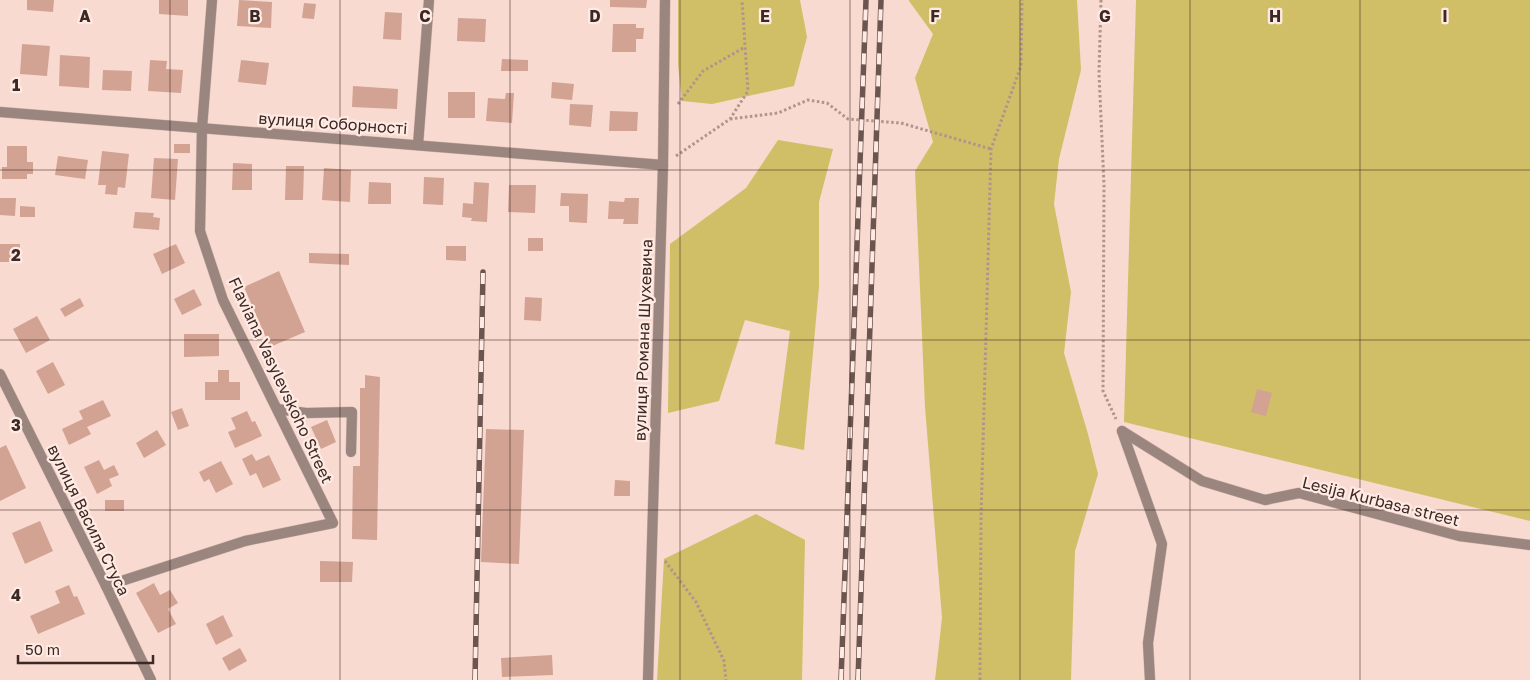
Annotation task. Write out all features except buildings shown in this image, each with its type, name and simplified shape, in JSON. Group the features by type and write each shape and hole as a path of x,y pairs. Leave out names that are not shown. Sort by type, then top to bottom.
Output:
{"street":[{"name":"Flaviana Vasylevskoho Street","path":"106,586 245,541 333,523 223,300 200,231 202,128 212,0"},
{"path":"418,145 429,0"},
{"name":"вулиця Романа Шухевича","path":"648,680 663,165 665,0"},
{"name":"вулиця Соборності","path":"0,112 663,165"},
{"name":"вулиця Василя Стуса","path":"0,374 151,680"},
{"path":"277,409 306,413 352,412 352,452"},
{"path":"1122,431 1162,544 1148,643 1150,680"},
{"name":"Lesija Kurbasa street","path":"1122,431 1202,481 1265,500 1299,493 1459,536 1530,545"}],"path":[{"path":"663,165 730,119 748,91 742,0"},
{"path":"980,680 982,518 992,148 1022,66 1022,0"},
{"path":"1101,0 1099,73 1104,185 1103,390 1122,431"},
{"path":"663,122 703,71 745,47"},
{"path":"730,119 778,113 808,100 827,103 848,119 901,123 992,148"},
{"path":"652,545 696,602 724,661 726,680"}],"shaded area":[{"path":"678,0 800,0 807,37 794,86 712,104 682,101 678,65"},
{"path":"909,0 1077,0 1081,70 1059,159 1054,204 1071,292 1064,353 1098,474 1075,551 1071,680 935,680 942,618 925,407 915,171 933,142 915,78 933,34"},
{"path":"1136,0 1530,0 1530,521 1124,422"},
{"path":"778,140 833,149 819,202 819,287 804,450 775,444 790,331 745,320 719,401 668,413 670,244 746,188"},
{"path":"756,514 805,540 802,680 657,680 664,559"}],"railway":[{"path":"841,680 866,0"},
{"path":"858,680 881,0"},
{"path":"475,680 483,272"}]}
